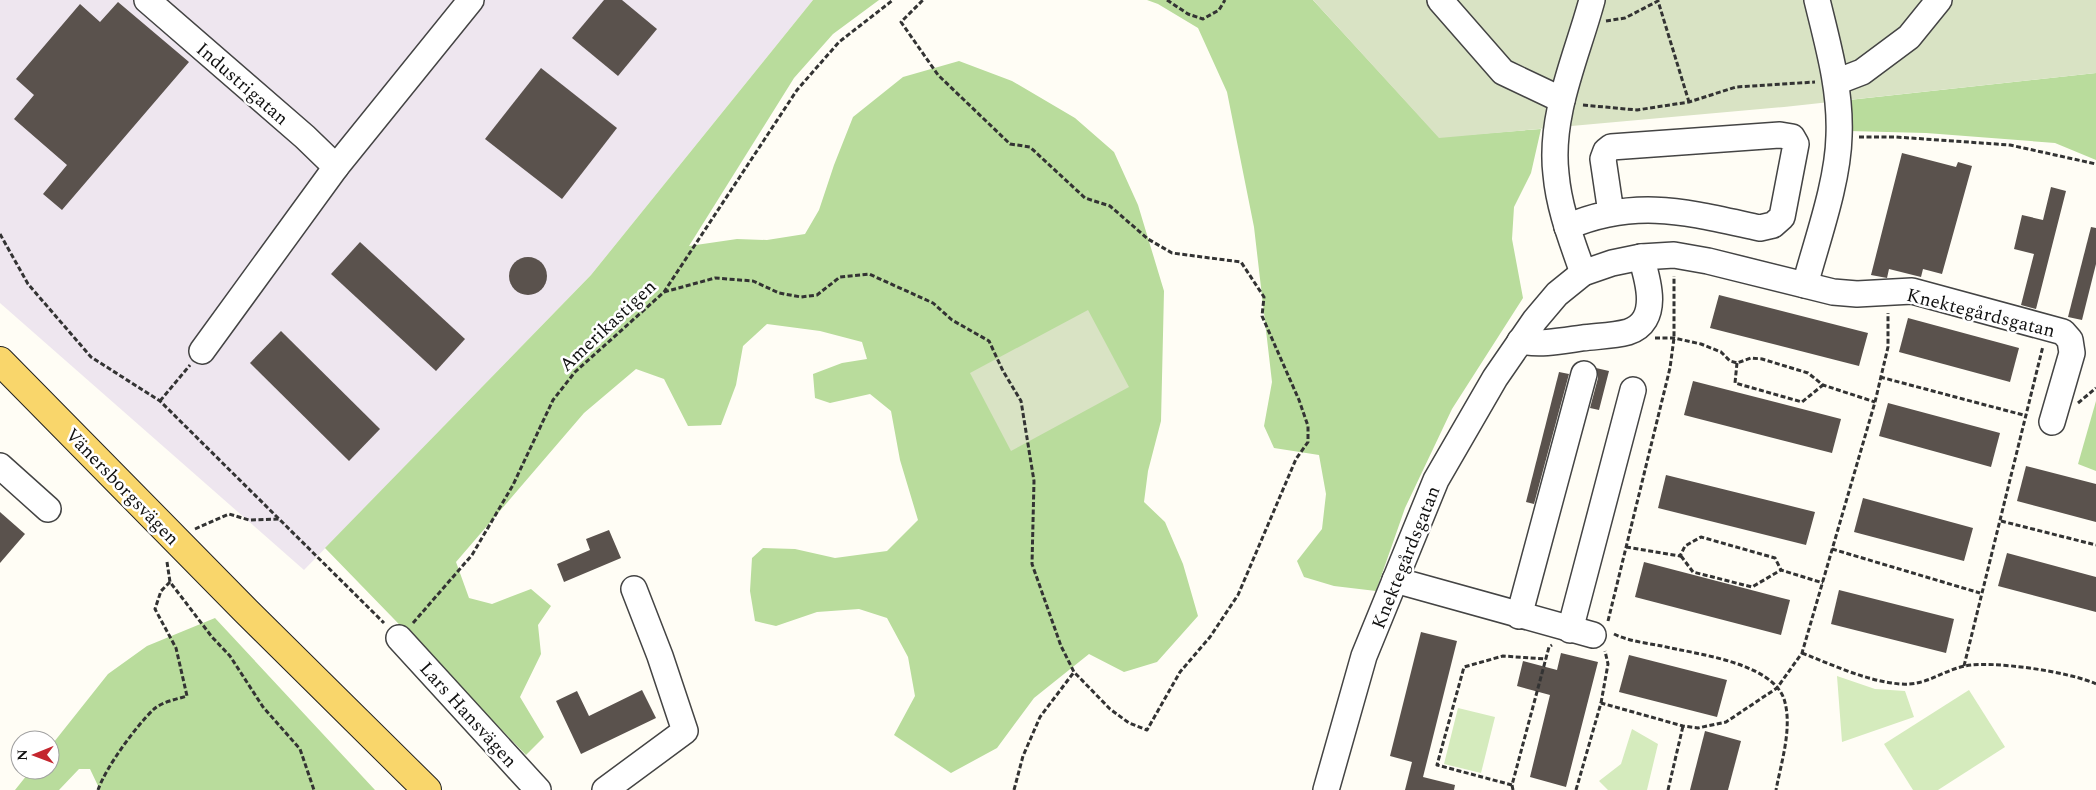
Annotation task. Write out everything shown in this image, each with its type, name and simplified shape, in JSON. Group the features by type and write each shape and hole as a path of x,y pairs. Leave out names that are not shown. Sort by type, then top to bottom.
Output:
{"main road":[{"name":"Vänersborgsvägen","path":"0,361 246,611 426,790"},
{"name":"Vänersborgsvägen","path":"246,611 411,790"}],"street":[{"name":"Industrigatan","path":"147,0 305,137 336,167"},
{"path":"202,351 336,167 471,0"},
{"path":"1440,0 1503,72 1562,100"},
{"path":"1805,285 1836,165 1839,137 1836,82 1817,0"},
{"path":"1836,82 1862,72 1909,37 1939,0"},
{"path":"1583,273 1567,227 1556,174 1555,147 1562,100 1590,8"},
{"path":"1567,227 1585,219 1655,209 1678,210 1760,228 1773,225 1782,217 1796,144 1792,137 1780,135 1611,147 1606,151 1603,158 1611,214"},
{"name":"Knektegårdsgatan","path":"1326,790 1364,656 1436,480 1495,378 1520,341 1557,294 1583,273 1612,263 1641,257 1674,255 1708,261 1849,294 1912,291 2064,332 2070,340 2072,353 2052,422"},
{"path":"1520,341 1534,344 1615,334 1630,331 1639,325 1647,314 1651,299 1650,284 1641,257"},
{"path":"1519,616 1584,374"},
{"path":"1395,580 1590,636 1633,390"},
{"path":"0,466 48,509"},
{"path":"605,790 685,731 634,590"},
{"name":"Lars Hansvägen","path":"399,638 538,790"}],"path":[{"name":"Amerikastigen","path":"399,638 472,556 513,485 553,400 575,372 664,292 797,90 839,42 893,0"},
{"path":"664,292 715,278 753,281 780,293 801,297 817,295 840,277 869,274 933,303 952,320 990,341 1003,371 1021,401 1034,481 1032,564 1061,646 1074,672 1110,709 1129,722 1147,730 1180,672 1210,637 1238,595 1296,459 1308,442 1308,426 1300,400 1262,316 1264,297 1241,262 1172,253 1148,239 1110,206 1085,198 1030,148 1010,144 938,75 901,22 923,0"},
{"path":"1167,0 1188,14 1203,19 1219,10 1225,0"},
{"path":"1590,8 1604,21 1625,18 1658,1 1689,102"},
{"path":"1562,100 1595,108 1637,110 1689,102 1736,87 1836,82"},
{"path":"1839,137 1896,137 2010,145 2096,164"},
{"path":"0,234 28,284 91,357 160,401 399,638"},
{"path":"1590,636 1626,547 1670,368 1674,338 1674,255"},
{"path":"1601,703 1683,726 1698,728 1726,722 1777,688 1802,653 1875,402 1888,347 1888,292"},
{"path":"1964,666 1980,593 2001,521 2048,327"},
{"path":"1674,338 1701,344 1721,352 1730,361 1737,363 1752,358 1762,359 1808,373 1823,385 1875,402"},
{"path":"160,401 202,351"},
{"path":"1737,363 1735,383 1802,402 1823,385"},
{"path":"1880,377 2026,416"},
{"path":"279,519 248,520 228,514 191,532 165,563 170,582 212,637 230,656 263,707 300,748 314,790"},
{"path":"2001,521 2096,545"},
{"path":"1680,556 1686,546 1701,537 1776,558 1781,570"},
{"path":"1626,547 1680,556 1693,572 1752,587 1781,570 1823,583"},
{"path":"1832,549 1980,593"},
{"path":"98,790 101,780 124,746 155,708 187,696 176,648 155,609 161,591 170,582"},
{"path":"1576,790 1601,703 1608,664 1590,636"},
{"path":"1513,790 1512,785 1549,647 1590,636 1750,669 1769,680 1784,699 1787,728 1776,790"},
{"path":"1802,653 1877,681 1901,684 1918,683 1939,678 1964,666 1980,664 2060,674 2096,684"},
{"path":"1512,785 1437,765 1464,667 1503,656 1546,659"},
{"path":"1014,790 1023,756 1040,717 1074,672"},
{"path":"1668,790 1683,726"}],"shaded area":[{"path":"0,0 813,0 591,275 304,570 0,303"}],"green space":[{"path":"813,0 879,0 833,34 794,78 689,246 737,239 767,240 805,234 819,210 853,117 903,77 959,61 1012,81 1075,118 1114,152 1138,205 1164,291 1161,421 1148,471 1144,502 1165,522 1183,564 1198,616 1157,662 1124,672 1089,654 1034,698 997,748 951,773 894,735 915,696 908,657 887,618 859,609 817,612 776,626 755,621 750,591 752,558 763,548 795,549 835,558 887,551 918,520 900,460 891,411 870,394 830,403 815,398 813,374 842,363 867,359 862,342 820,331 767,324 743,346 736,385 721,425 688,426 664,379 636,369 584,413 456,562 469,598 492,604 531,589 551,606 538,625 541,654 520,697 544,737 526,755 325,548 591,275"},
{"path":"1147,0 1313,0 1439,137 1541,129 1531,173 1514,207 1512,239 1523,298 1452,409 1405,508 1376,591 1334,586 1304,577 1297,561 1322,529 1326,494 1319,455 1274,448 1264,426 1272,382 1254,227 1227,92 1198,28 1158,4"},
{"path":"1313,0 2096,0 2096,73 1784,107 1439,138"},
{"path":"2096,73 2096,160 2055,143 1926,133 1849,131 1849,100"},
{"path":"1088,310 1129,387 1011,451 970,373"},
{"path":"2096,401 2096,471 2078,464"},
{"path":"215,618 375,790 100,790 90,769 79,769 59,790 15,790 23,780 60,780 60,734 108,674 147,646"},
{"path":"1837,676 1875,689 1905,691 1914,717 1842,742"},
{"path":"1969,690 2005,747 1938,790 1913,790 1884,744"},
{"path":"1458,708 1495,717 1481,773 1444,764"},
{"path":"1632,729 1658,744 1647,790 1608,790 1599,781 1621,764"}],"building":[{"path":"604,0 622,0 657,29 618,76 572,38"},
{"path":"118,2 189,62 62,210 43,194 67,165 14,119 34,95 16,79 80,4 100,22"},
{"path":"541,68 617,128 562,199 485,139"},
{"path":"1902,153 1956,167 1958,162 1972,166 1942,274 1923,269 1921,277 1889,269 1887,278 1871,275"},
{"path":"2051,187 2066,191 2036,309 2021,305 2034,254 2014,249 2022,215 2043,220"},
{"path":"2091,227 2096,228 2096,264 2082,320 2068,317"},
{"path":"360,242 465,339 436,371 331,274"},
{"path":"528,257 541,263 547,276 541,289 528,295 515,289 509,276 515,263"},
{"path":"1719,295 1868,333 1859,366 1710,328"},
{"path":"1908,318 2019,348 2010,382 1899,352"},
{"path":"281,331 380,429 349,461 250,363"},
{"path":"1596,368 1609,371 1599,410 1590,408 1598,378"},
{"path":"1559,372 1569,374 1534,504 1526,502"},
{"path":"1693,381 1841,419 1832,453 1684,415"},
{"path":"1888,403 2000,433 1991,467 1879,436"},
{"path":"2026,466 2096,484 2096,522 2017,501"},
{"path":"1666,475 1815,512 1806,545 1658,508"},
{"path":"1863,498 1973,528 1964,561 1854,532"},
{"path":"0,512 25,534 0,563"},
{"path":"609,530 621,558 564,582 557,564 590,550 586,539"},
{"path":"2007,553 2096,577 2096,612 1998,586"},
{"path":"1644,562 1790,600 1781,635 1635,597"},
{"path":"1839,590 1954,619 1946,653 1831,624"},
{"path":"1421,632 1457,641 1423,777 1455,785 1454,790 1405,790 1412,762 1390,756"},
{"path":"1561,653 1598,662 1566,787 1530,777 1550,695 1517,686 1523,661 1557,670"},
{"path":"1629,655 1727,680 1717,717 1619,692"},
{"path":"642,690 656,718 581,754 556,701 577,691 589,716"},
{"path":"1705,731 1741,741 1728,790 1690,790"}]}
